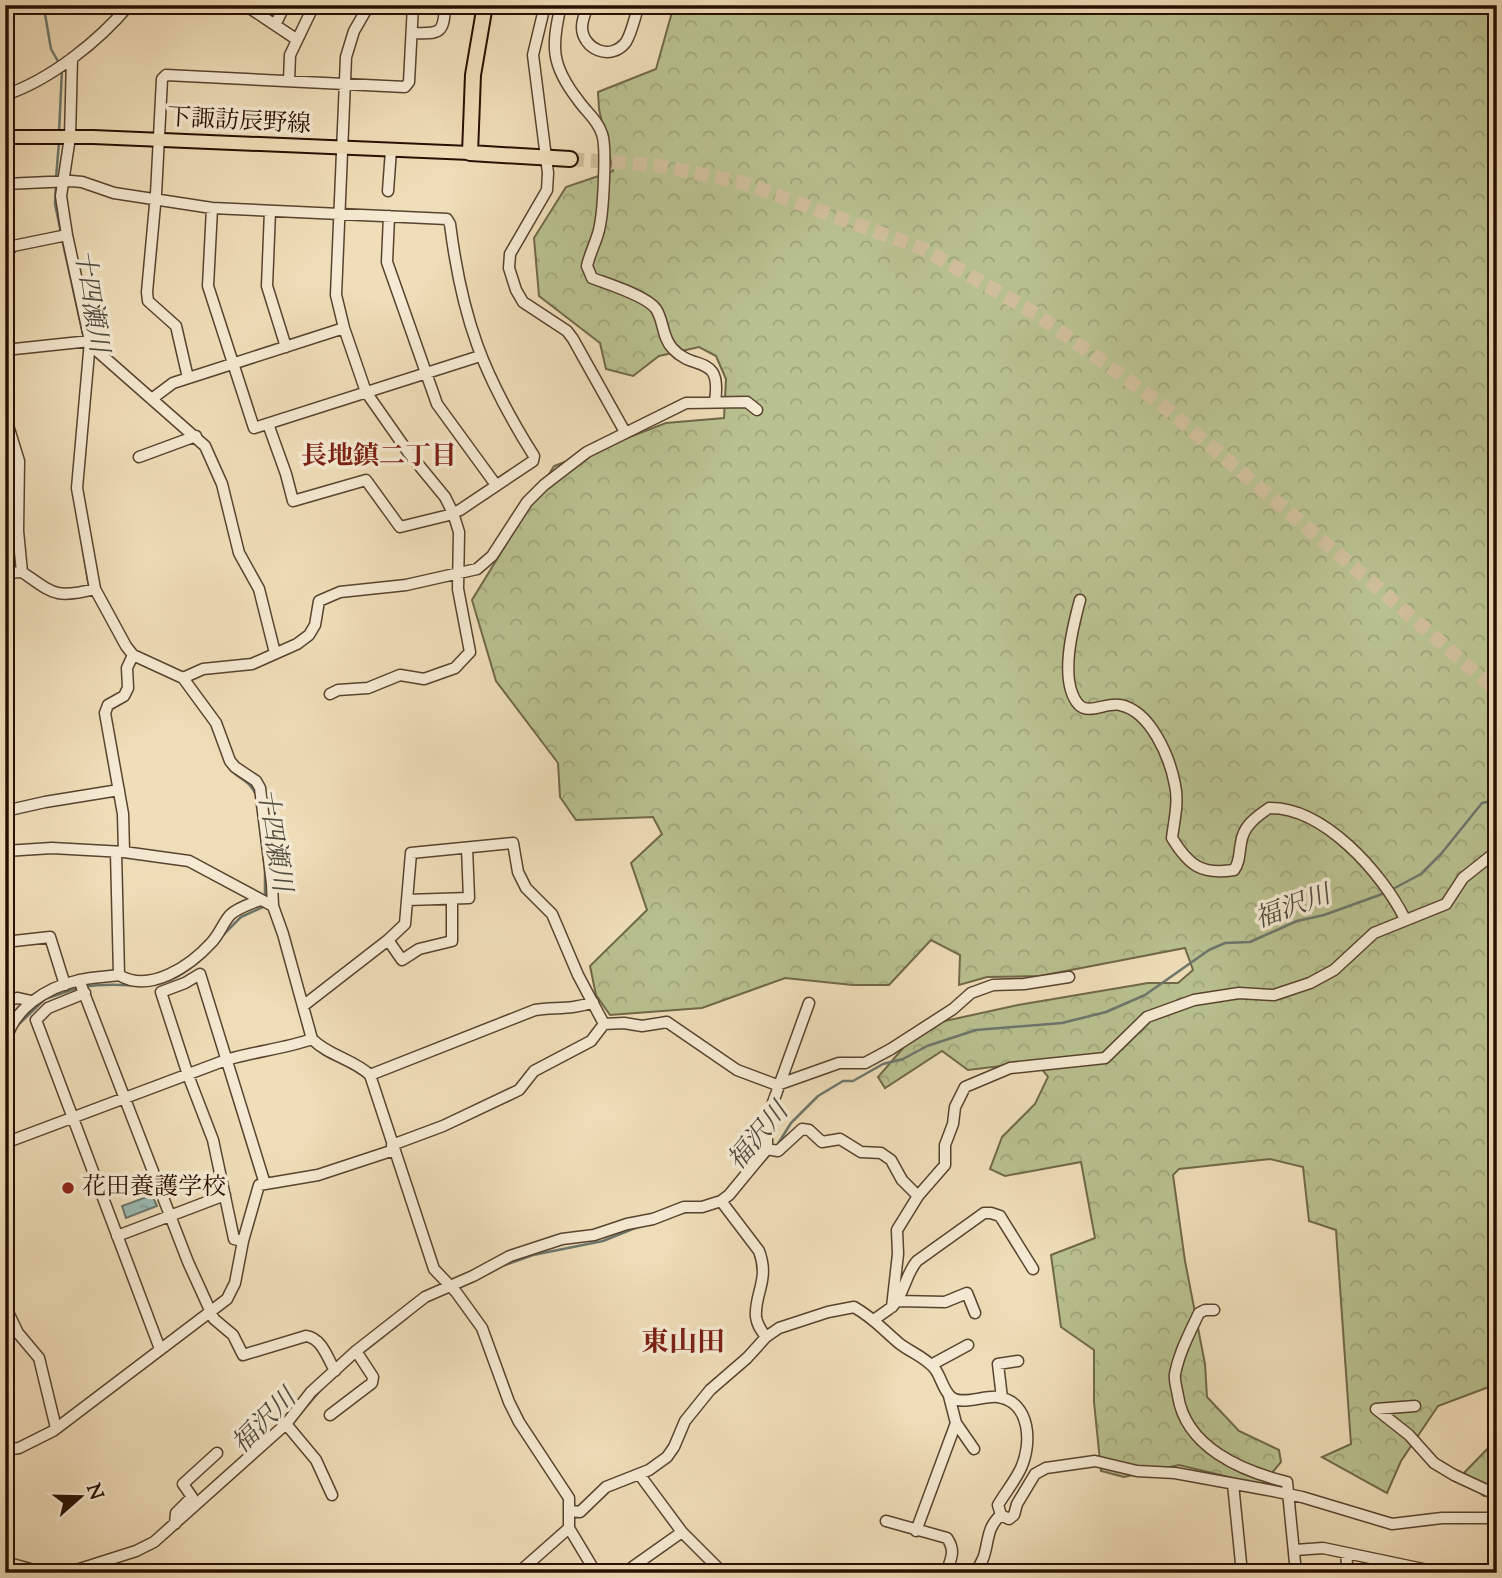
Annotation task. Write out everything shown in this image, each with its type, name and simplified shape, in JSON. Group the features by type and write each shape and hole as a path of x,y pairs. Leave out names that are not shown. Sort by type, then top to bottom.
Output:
{"highway":[{"path":"473,153 473,75 485,5"},
{"path":"473,153 478,83 491,5"},
{"path":"473,153 570,159"}],"main road":[{"name":"下諏訪辰野線","path":"5,137 159,140 473,153"}],"street":[{"path":"5,95 22,89 72,58 110,27 129,5"},
{"path":"246,5 296,39"},
{"path":"275,25 285,5"},
{"path":"289,81 290,55 314,5"},
{"path":"188,378 176,326 148,301 162,79 166,75 405,87 409,82 413,5"},
{"path":"412,33 433,33 441,30 444,25 445,5"},
{"path":"545,5 533,55 548,173 547,190 510,254 509,268 523,302 567,331 625,432"},
{"path":"561,5 554,34 554,54 563,78 579,102 597,120 604,138 600,226 587,266 592,278 646,301 656,309 666,341 675,352 708,368 715,375 718,386 715,401"},
{"path":"588,5 583,20 584,37 596,50 605,52 626,42 639,5"},
{"path":"330,694 338,690 368,688 400,675 424,679 460,665 470,652 458,589 459,532 453,513 445,497 408,452 366,392 344,328 336,295 346,57 363,7"},
{"path":"72,58 70,137 61,196 66,235 91,345 77,488 95,590 133,655 183,678 216,723 234,767 256,781 260,788 273,906 312,1039 322,1049 353,1062 370,1075 434,1269 482,1328 514,1412 569,1498 569,1528 596,1573"},
{"path":"388,191 391,150"},
{"path":"5,184 82,182 114,193 212,208 447,219 464,307 480,356 504,408 534,456 533,461 453,513 400,527 366,480 293,501 268,424"},
{"path":"212,208 208,286 254,428 480,356"},
{"path":"270,211 267,286 286,347"},
{"path":"389,216 387,262 437,404 496,485"},
{"path":"5,236 9,250 66,235"},
{"path":"153,398 173,383 344,328"},
{"path":"5,350 91,345 196,436 209,453 222,484 239,553 259,589 275,653"},
{"path":"183,678 203,669 252,664 309,635 315,625 320,601 340,592 406,585 477,569 492,556 527,502 544,485 587,452 686,403 747,402 757,410"},
{"path":"5,416 19,461 18,531 22,572"},
{"path":"139,457 196,436"},
{"path":"5,573 22,572 47,591 58,594 70,595 95,590"},
{"path":"1080,600 1068,656 1071,683 1077,702 1082,708 1089,709 1120,705 1134,710 1151,726 1161,743 1175,784 1172,838 1190,862 1214,873 1234,870 1238,864 1241,839 1247,825 1269,808 1289,809 1311,818 1372,868 1403,916"},
{"path":"119,975 123,814 105,713 108,705 124,696 128,688 127,667 133,655"},
{"path":"5,811 58,799 119,790"},
{"path":"303,1006 405,924 411,853 513,843 518,872 526,888 552,914 578,975 604,1024"},
{"path":"5,850 52,848 120,852 189,861 273,906"},
{"path":"407,900 469,898 467,848"},
{"path":"895,1304 897,1230 918,1196 945,1165 945,1145 953,1124 955,1107 965,1087 1010,1068 1105,1058 1147,1017 1194,1000 1239,993 1274,995 1310,983 1334,970 1374,933 1403,916 1446,904 1464,878 1497,851"},
{"path":"388,940 402,960 419,949 452,941 452,899"},
{"path":"158,985 213,942 232,913 260,900"},
{"path":"5,942 50,937 65,985"},
{"path":"5,1045 12,1023 32,1001 48,991 79,980 119,975 158,985 185,984 200,974 265,1184"},
{"path":"5,1450 19,1448 56,1428 227,1298 235,1283 243,1241 260,1185 318,1175 443,1126 519,1090 534,1071 591,1041 604,1024 642,1026 667,1022 737,1070 777,1085 839,1063 865,1063 953,1009 971,993 993,985 1024,984 1069,977"},
{"path":"79,980 188,1262 214,1319 233,1335 243,1355 306,1336 312,1337 320,1344 335,1371"},
{"path":"158,985 213,1140 234,1239 243,1241"},
{"path":"85,993 48,1008 36,1020 160,1349"},
{"path":"5,999 32,1001"},
{"path":"370,1075 535,1010 577,1008 593,1002"},
{"path":"67,1573 136,1551 154,1542 286,1424 311,1392 425,1297 510,1256 562,1239 594,1235 684,1208 721,1201 738,1186 767,1149 766,1119 809,1003"},
{"path":"5,1086 7,1143 226,1060 250,1052 288,1048 312,1039"},
{"path":"767,1149 778,1151 802,1129 809,1130 822,1142 840,1139 861,1152 881,1153 891,1160 902,1180 918,1196"},
{"path":"117,1236 225,1195"},
{"path":"721,1201 759,1251 762,1259 763,1285 755,1314 766,1337"},
{"path":"874,1319 895,1304 909,1270 917,1261 984,1213 1000,1216 1033,1269"},
{"path":"895,1304 945,1302 967,1293 975,1314"},
{"path":"5,1306 19,1333 38,1358 56,1428"},
{"path":"570,1511 580,1512 606,1487 639,1474 667,1457 685,1421 710,1390 747,1358 766,1337 779,1328 828,1312 854,1307 874,1319 901,1345 924,1357 937,1371 949,1396 956,1423 974,1449"},
{"path":"1214,1310 1199,1313 1186,1341 1175,1377 1179,1402 1191,1430 1226,1459 1257,1475 1287,1482 1296,1573"},
{"path":"931,1364 968,1345"},
{"path":"330,1415 372,1383 373,1377 356,1352"},
{"path":"1002,1398 998,1364 1018,1361"},
{"path":"949,1396 956,1400 1002,1398 1024,1413 1027,1423 1022,1466 998,1505 1001,1515"},
{"path":"1415,1406 1376,1409 1409,1435 1434,1463 1497,1495"},
{"path":"916,1531 956,1423"},
{"path":"286,1424 316,1460 332,1495"},
{"path":"176,1524 176,1513 192,1497 183,1484 217,1453"},
{"path":"1001,1515 1009,1518 1014,1515 1022,1494 1035,1474 1046,1468 1095,1461 1138,1471 1175,1473 1289,1495 1392,1524 1442,1518 1497,1518"},
{"path":"639,1474 682,1532 723,1573"},
{"path":"1233,1484 1242,1573"},
{"path":"974,1573 985,1562 993,1522 1001,1515"},
{"path":"886,1521 947,1538 953,1554 946,1573"},
{"path":"518,1573 569,1528"},
{"path":"624,1573 682,1532"},
{"path":"1295,1550 1322,1548 1442,1573"},
{"path":"1346,1555 1348,1573"},
{"path":"5,1562 45,1573"}],"green space":[{"path":"674,5 1497,5 1497,1388 1494,1385 1438,1406 1401,1461 1387,1493 1322,1457 1351,1444 1336,1230 1309,1221 1303,1167 1270,1159 1179,1169 1173,1175 1185,1261 1205,1364 1207,1397 1239,1431 1279,1450 1281,1462 1262,1485 1179,1465 1124,1477 1101,1471 1094,1402 1094,1350 1061,1327 1051,1255 1095,1238 1081,1162 1005,1176 990,1169 1002,1137 1035,1104 1048,1077 1036,1062 968,1070 942,1051 885,1088 878,1077 922,1026 1018,1005 1148,983 1178,983 1193,970 1185,948 1040,976 987,977 959,985 960,955 931,940 889,985 853,985 785,978 702,1008 610,1015 596,995 590,966 647,910 631,863 662,834 653,817 576,820 560,797 558,763 496,681 472,600 554,466 666,423 724,418 726,379 716,356 699,347 659,356 633,376 606,369 600,343 539,296 534,238 566,187 613,171 599,109 598,92 656,69"},
{"path":"1497,1439 1497,1491 1484,1496 1460,1477"}],"water":[{"path":"152,1195 157,1206 126,1218 122,1206"}],"waterway":[{"name":"十四瀬川","path":"20,5 29,10 40,9 45,14 51,49 59,63"},
{"name":"十四瀬川","path":"59,132 62,69"},
{"name":"十四瀬川","path":"56,178 59,142"},
{"name":"十四瀬川","path":"56,184 55,204 61,233"},
{"name":"十四瀬川","path":"62,239 84,339"},
{"name":"十四瀬川","path":"74,495 89,587 103,613"},
{"name":"十四瀬川","path":"118,641 128,655"},
{"name":"十四瀬川","path":"228,766 250,785 256,795"},
{"name":"福沢川","path":"1391,890 1421,874 1441,854 1482,803 1497,800"},
{"name":"十四瀬川","path":"258,808 265,870 265,899"},
{"name":"福沢川","path":"776,1147 791,1123 818,1096 843,1081 853,1081 883,1064 903,1059 927,1046 976,1030 1062,1023 1106,1012 1145,995 1209,950 1225,943 1250,942 1297,921 1324,915 1385,893"},
{"name":"十四瀬川","path":"220,938 241,917 265,906"},
{"name":"十四瀬川","path":"84,987 156,984 169,981 199,961"},
{"name":"十四瀬川","path":"17,1026 45,999 77,988"},
{"name":"十四瀬川","path":"8,1048 9,1086"},
{"name":"十四瀬川","path":"5,1221 12,1184 11,1146"},
{"name":"福沢川","path":"753,1173 772,1152"},
{"name":"福沢川","path":"670,1217 701,1211"},
{"name":"福沢川","path":"478,1279 502,1266 533,1255 603,1241 640,1226"},
{"name":"福沢川","path":"361,1354 408,1317"},
{"name":"福沢川","path":"345,1367 356,1358"},
{"name":"福沢川","path":"292,1423 327,1383"},
{"name":"福沢川","path":"160,1542 285,1431"},
{"name":"福沢川","path":"86,1573 109,1565"}],"tunnel":[{"path":"570,159 655,165 744,183 924,249 1036,314 1156,400 1497,691"}],"place":[{"name":"花田養護学校","path":"68,1188"}],"district":[{"name":"長地鎮二丁目","path":"379,457"},
{"name":"東山田","path":"683,1344"}]}
